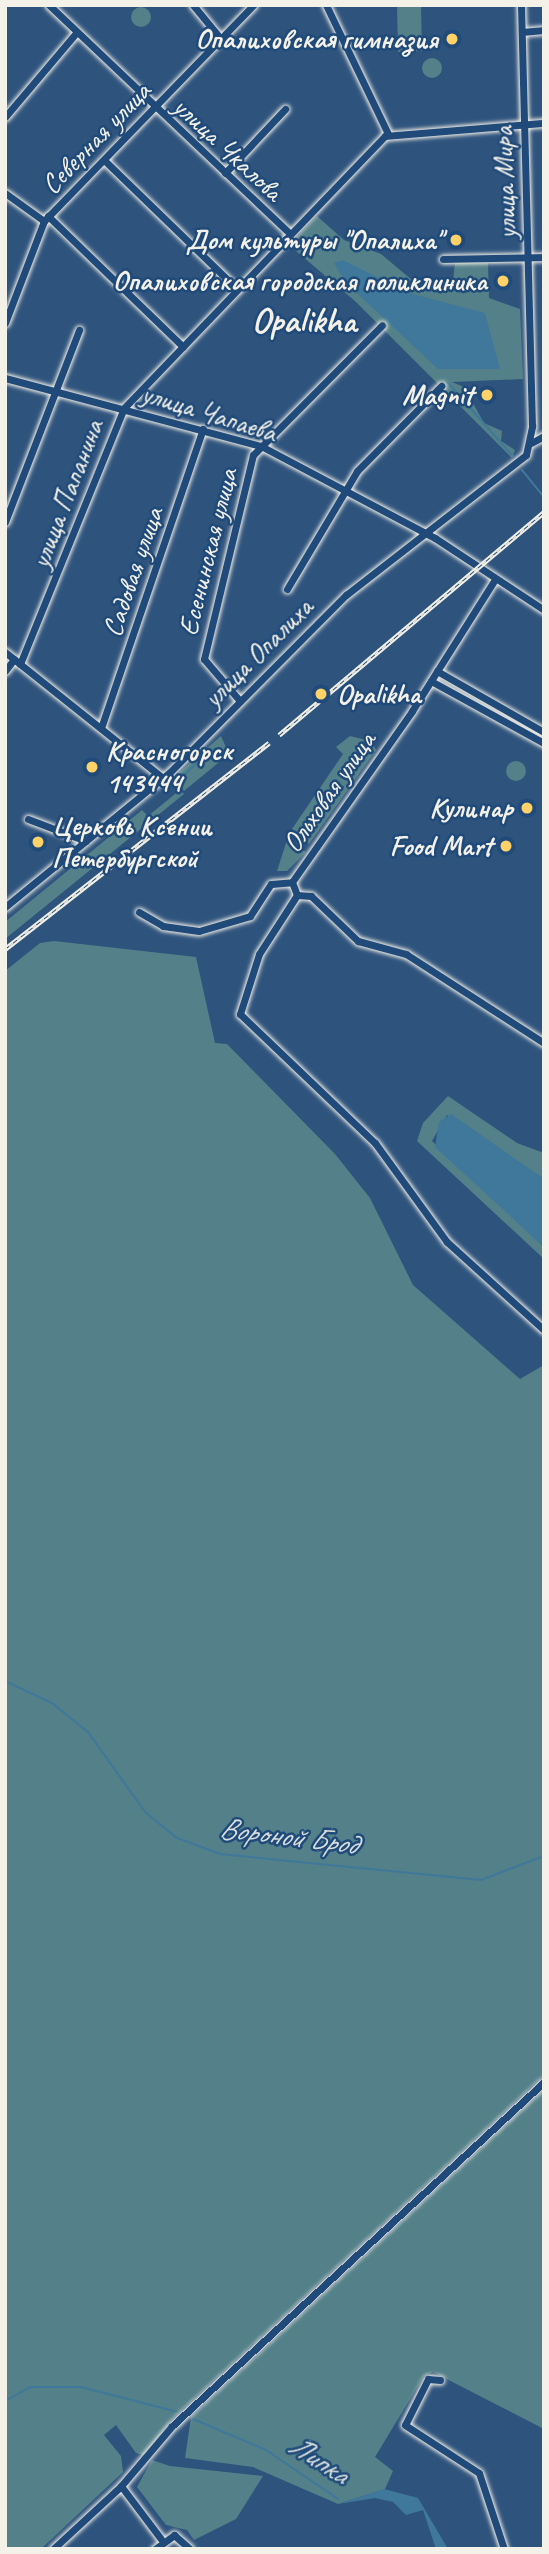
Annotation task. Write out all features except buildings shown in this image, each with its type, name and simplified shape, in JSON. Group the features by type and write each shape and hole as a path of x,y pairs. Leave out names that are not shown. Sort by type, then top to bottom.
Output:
{"street":[{"name":"улица Чкалова","path":"49,5 154,109 290,234"},
{"path":"193,5 221,39"},
{"name":"Северная улица","path":"5,323 46,218 253,5"},
{"path":"326,5 388,134 544,123"},
{"name":"улица Мира","path":"521,5 531,443"},
{"path":"522,32 544,30"},
{"path":"5,117 76,33"},
{"path":"225,173 285,110"},
{"name":"улица Папанина","path":"5,671 17,662 124,408 388,134"},
{"path":"104,160 237,289"},
{"path":"5,193 46,218 183,347"},
{"path":"443,259 544,257"},
{"name":"Есенинская улица","path":"240,701 204,659 253,455 382,325"},
{"path":"5,522 79,330"},
{"name":"улица Чапаева","path":"5,377 261,446 427,535 544,610"},
{"path":"287,589 343,492 441,386"},
{"name":"Садовая улица","path":"101,728 203,429"},
{"name":"улица Опалиха","path":"5,907 163,778 346,595 522,459 531,443 544,436"},
{"name":"Ольховая улица","path":"495,579 294,888 259,954 240,1014 375,1143 447,1242 544,1330"},
{"path":"5,652 163,778"},
{"path":"437,671 544,733"},
{"path":"431,681 544,743"},
{"path":"28,818 86,841"},
{"name":"Ольховая улица","path":"139,912 163,926 200,932 250,916 271,884 294,888"},
{"path":"294,888 311,896 358,941 406,954 544,1043"},
{"path":"53,2549 121,2486 172,2426 544,2082"},
{"path":"440,2380 428,2379 405,2425 479,2473 504,2549"},
{"path":"121,2486 161,2539"},
{"path":"155,2549 161,2539 178,2536 190,2549"}],"green space":[{"path":"397,5 421,5 422,51 398,52"},
{"path":"137,7 145,7 151,17 145,27 137,27 131,21 131,13"},
{"path":"428,58 436,58 442,68 436,78 428,78 422,72 422,64"},
{"path":"317,216 344,240 381,254 412,280 452,289 455,263 488,263 489,298 520,309 523,379 452,382 464,387 484,423 502,431 501,441 515,450 512,458 356,302 289,245"},
{"path":"221,736 229,754 184,791 174,777"},
{"path":"350,736 371,741 376,750 309,844 292,829 343,754 336,747"},
{"path":"516,761 523,764 526,771 523,778 516,781 509,778 506,771 509,764"},
{"path":"180,790 184,794 5,939 5,922 142,810 148,816"},
{"path":"287,840 306,852 287,871 277,871"},
{"path":"54,941 196,957 215,1043 227,1044 335,1154 370,1198 413,1285 520,1379 544,1365 544,2075 172,2419 144,2455 136,2453 116,2425 104,2435 121,2456 123,2472 43,2547 5,2549 5,971 40,943"},
{"path":"448,1096 517,1143 544,1153 544,1179 447,1115 432,1141 544,1247 544,1259 417,1141 423,1123"},
{"path":"544,2090 544,2429 433,2372 424,2376 375,2457 393,2471 385,2489 338,2504 253,2467 185,2458 191,2417"},
{"path":"152,2460 170,2466 263,2476 236,2519 194,2540 187,2530 166,2525 137,2487"}],"water":[{"path":"343,260 409,293 485,313 500,369 438,369 346,283 334,263"},
{"path":"451,1114 544,1179 544,1247 435,1147 439,1122"},
{"path":"384,2489 418,2498 448,2549 436,2549 423,2510 406,2515 393,2502 375,2498 338,2504"}],"waterway":[{"path":"447,382 513,456"},
{"path":"522,470 543,496"},
{"path":"544,528 544,541"},
{"path":"177,781 205,756"},
{"name":"Вороной Брод","path":"5,1681 52,1703 88,1732 145,1812 177,1838 220,1854 481,1880 544,1856"},
{"name":"Липка","path":"5,2401 30,2387 81,2387 178,2412"},
{"name":"Липка","path":"193,2419 266,2450 338,2499"}],"railway":[{"path":"279,735 544,512"},
{"path":"5,949 269,743"}],"place":[{"name":"Опалиховская гимназия","path":"452,39"},
{"name":"Дом культуры \"Опалиха\"","path":"456,240"},
{"name":"Опалиховская городская поликлиника","path":"503,281"},
{"name":"Magnit","path":"487,395"},
{"name":"Opalikha","path":"321,694"},
{"name":"Красногорск 143444","path":"92,767"},
{"name":"Кулинар","path":"527,808"},
{"name":"Церковь Ксении Петербургской","path":"38,842"},
{"name":"Food Mart","path":"506,846"}],"district":[{"name":"Opalikha","path":"304,321"}]}
